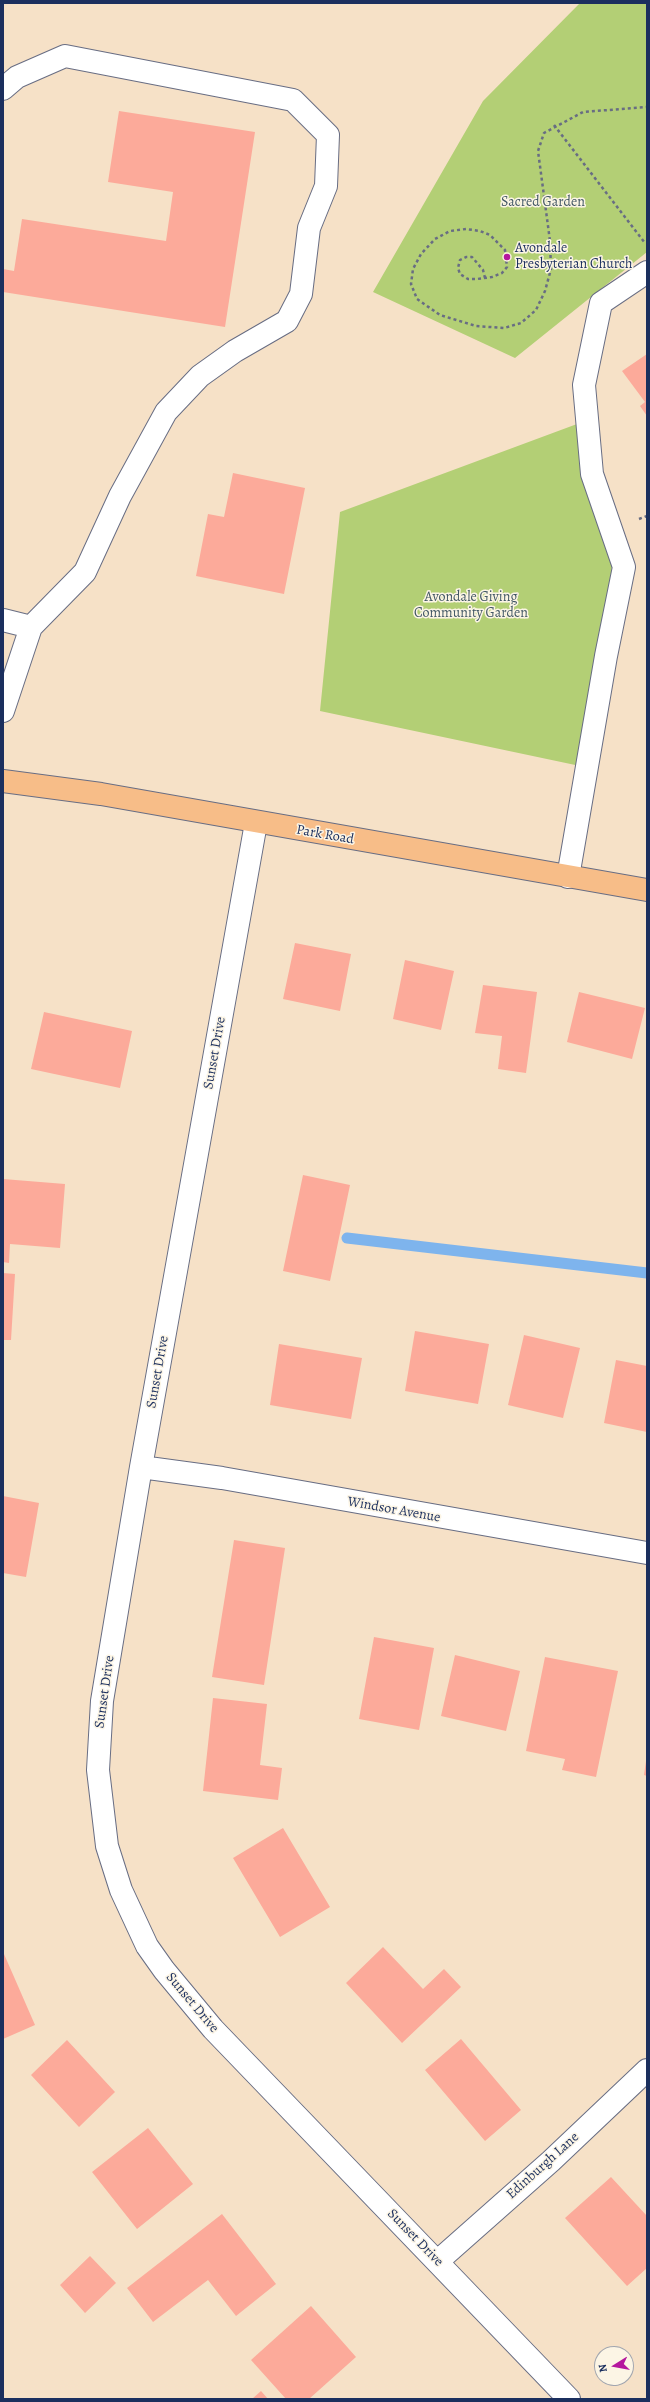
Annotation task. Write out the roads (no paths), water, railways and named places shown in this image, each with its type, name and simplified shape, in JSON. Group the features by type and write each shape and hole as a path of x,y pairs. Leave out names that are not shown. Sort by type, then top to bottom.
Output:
{"main road":[{"name":"Park Road","path":"3,781 101,794 256,823 647,890"}],"street":[{"path":"3,89 17,76 66,56 293,100 328,134 326,186 309,228 301,294 287,321 235,351 200,376 166,412 116,503 85,572 31,627 3,711"},
{"path":"568,877 606,656 624,567 592,474 584,385 601,303 647,272"},
{"path":"3,620 31,627"},
{"name":"Sunset Drive","path":"256,823 141,1467 102,1701 98,1739 98,1770 104,1831 111,1862 121,1890 148,1946 164,1970 213,2029 438,2261 569,2399"},
{"name":"Windsor Avenue","path":"141,1467 222,1478 647,1553"},
{"name":"Edinburgh Lane","path":"438,2261 551,2161 647,2070"}],"waterway":[{"path":"347,1238 647,1273"}],"place":[{"name":"Avondale Presbyterian Church","path":"507,257"}],"park label":[{"name":"Sacred Garden","path":"543,203"},
{"name":"Avondale Giving Community Garden","path":"471,606"}]}
